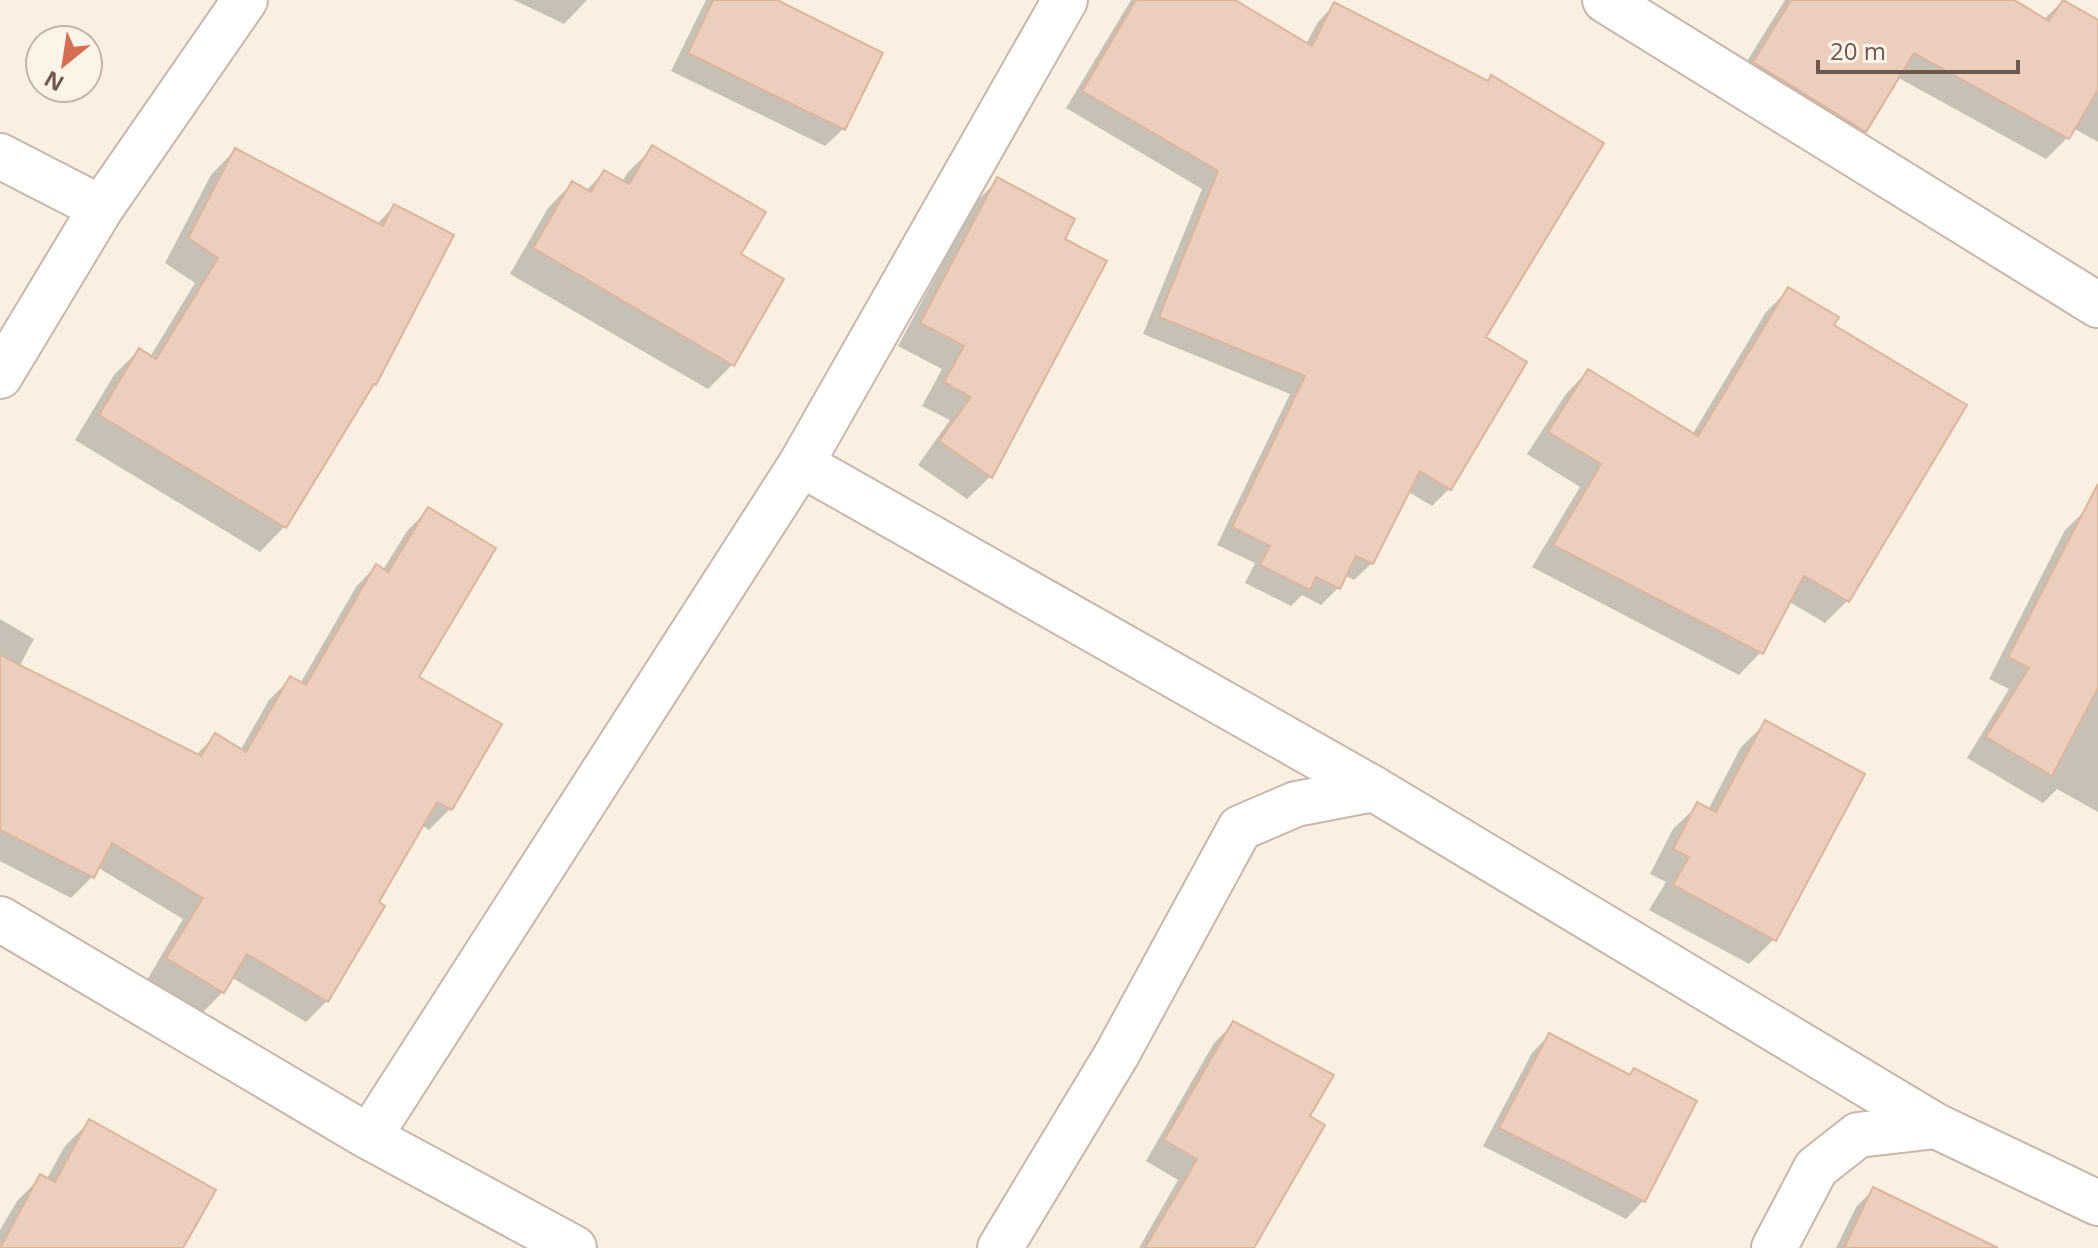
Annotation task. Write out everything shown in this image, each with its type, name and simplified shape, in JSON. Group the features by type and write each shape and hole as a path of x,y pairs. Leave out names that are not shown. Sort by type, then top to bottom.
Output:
{"street":[{"path":"0,376 101,208 245,0"},
{"path":"369,1137 801,464 1065,0"},
{"path":"1605,0 2098,305"},
{"path":"0,156 101,208"},
{"path":"801,464 1374,789 1936,1126 2098,1203"},
{"path":"1000,1248 1117,1054 1240,828 1296,804 1374,789"},
{"path":"0,919 51,952 369,1137 574,1248"},
{"path":"1774,1248 1816,1168 1858,1135 1936,1126"}],"building":[{"path":"713,0 777,0 883,53 845,130 688,53"},
{"path":"1136,0 1235,0 1312,46 1334,2 1488,81 1491,75 1604,143 1486,337 1527,362 1451,490 1420,471 1373,564 1356,556 1340,589 1316,577 1310,590 1260,565 1270,546 1232,527 1305,376 1159,317 1218,171 1082,91"},
{"path":"1791,0 2014,0 2049,21 2063,0 2098,20 2098,90 2069,139 1914,53 1866,132 1753,62"},
{"path":"652,145 766,212 741,254 784,279 734,366 533,248 572,181 591,192 604,170 629,184"},
{"path":"235,148 383,226 394,204 454,235 376,385 286,528 99,415 139,348 156,359 218,258 188,238"},
{"path":"997,177 1075,219 1065,239 1107,261 992,478 939,441 971,397 944,382 964,346 920,323"},
{"path":"1788,287 1839,317 1834,325 1967,405 1849,602 1804,576 1763,654 1553,545 1601,464 1548,432 1588,369 1698,436"},
{"path":"2098,484 2098,688 2052,776 1986,737 2029,668 2008,657"},
{"path":"428,507 496,548 419,677 502,724 452,810 437,802 379,902 385,906 328,1002 247,954 224,993 166,958 203,898 112,843 94,878 0,830 0,655 201,756 215,733 246,752 290,676 306,685 376,564 388,572"},
{"path":"1765,720 1865,774 1776,941 1673,885 1689,857 1673,849 1697,802 1716,812"},
{"path":"1233,1021 1334,1075 1310,1116 1325,1125 1254,1248 1145,1248 1197,1159 1164,1140"},
{"path":"1549,1033 1630,1075 1634,1068 1697,1101 1645,1202 1499,1128"},
{"path":"89,1119 216,1190 183,1248 0,1248 40,1174 55,1182"},
{"path":"1873,1187 1998,1248 1844,1248"}]}
